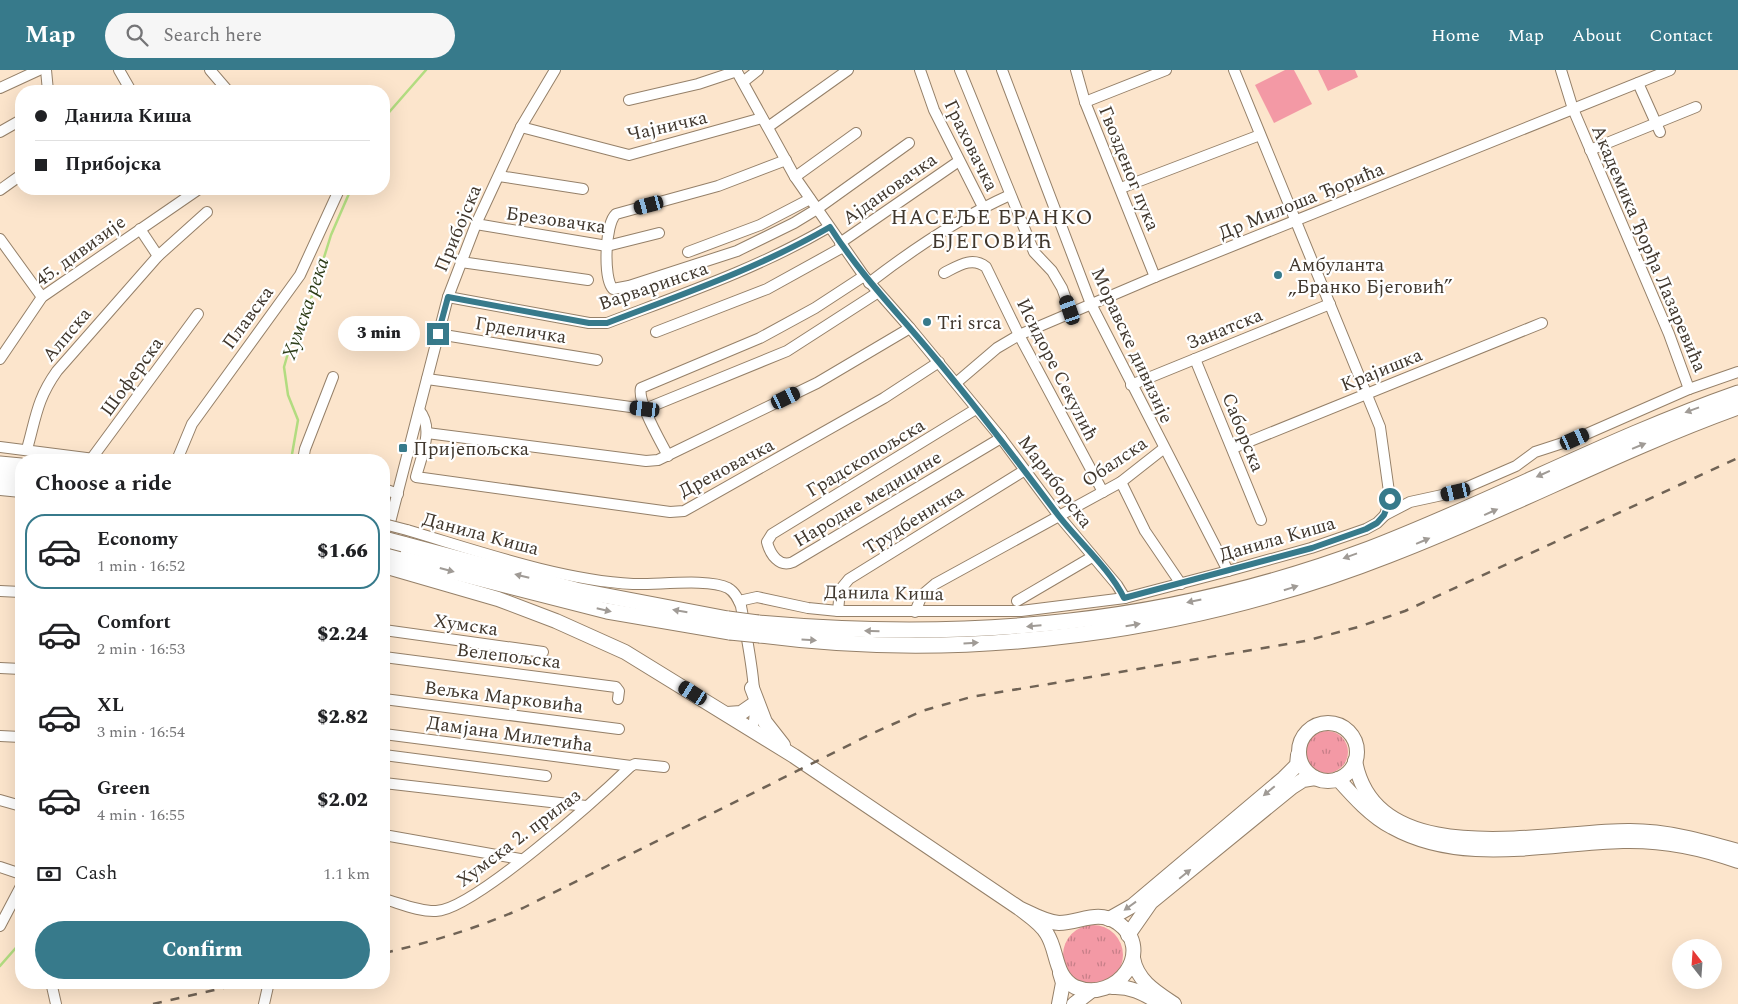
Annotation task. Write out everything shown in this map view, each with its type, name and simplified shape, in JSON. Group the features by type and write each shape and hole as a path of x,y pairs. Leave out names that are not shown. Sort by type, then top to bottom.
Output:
{"highway":[{"path":"1443,526 1627,437 1738,393"},
{"path":"398,554 576,590 729,625 759,629 931,631 1014,627 1084,620 1159,608 1234,592 1398,545 1738,407"},
{"path":"0,464 15,465"},
{"path":"0,478 15,479"}],"main road":[{"path":"0,488 15,489"},
{"path":"398,554 498,599 581,632 625,652 794,756 1020,908 1046,932 1063,983 1059,1004"},
{"path":"752,688 765,722 794,756"},
{"path":"727,714 741,713 754,704"},
{"path":"1109,919 1132,906 1284,778 1297,765 1300,742 1307,731 1318,724 1331,723 1343,727 1352,736 1356,748 1355,761 1363,788 1370,800 1412,827 1442,836 1481,840 1630,831 1690,838 1738,851"},
{"path":"1298,755 1304,769 1322,781 1338,779 1349,772 1355,761"},
{"path":"1128,934 1151,902 1292,787 1303,780 1315,778"},
{"path":"1338,779 1353,796 1391,827 1440,845 1488,850 1624,841 1650,842 1681,846 1738,861"},
{"path":"1020,908 1050,921 1061,922 1095,916 1109,919 1121,926 1128,934 1135,969 1154,991 1174,1004"},
{"path":"1055,955 1057,944 1064,930 1079,919"},
{"path":"1112,987 1126,976 1133,958"},
{"path":"1060,973 1075,987 1091,991 1124,987 1135,990 1160,1004"},
{"path":"1074,1004 1091,991"}],"street":[{"path":"0,88 39,70"},
{"path":"46,70 47,85"},
{"path":"119,70 128,85"},
{"path":"210,70 223,85"},
{"name":"Прибојска","path":"398,494 448,297 476,224 521,127 555,70"},
{"path":"629,100 698,84 736,70"},
{"name":"Мариборска","path":"736,70 795,176 841,245 877,293 910,328 1001,438 1059,516 1117,585 1124,598"},
{"path":"743,82 758,70"},
{"path":"768,128 848,70"},
{"name":"Граховачка","path":"920,70 934,110 958,161 983,207"},
{"path":"960,70 1034,252 1052,271 1062,288 1071,313"},
{"name":"Моравске дивизије","path":"1002,70 1090,304 1163,449 1228,571"},
{"name":"Гвозденог пука","path":"1076,70 1084,102 1121,188 1155,277"},
{"path":"1084,102 1166,70"},
{"path":"1234,70 1380,428 1390,499 1384,515"},
{"name":"Академика Ђорђа Лазаревића","path":"1561,70 1573,109 1669,334 1689,389"},
{"name":"Др Милоша Ђорића","path":"956,383 998,348 1019,335 1155,277 1670,70"},
{"path":"1638,83 1658,128"},
{"path":"1590,150 1658,128 1696,107"},
{"name":"Чајничка","path":"521,127 629,155 762,118"},
{"path":"0,132 15,123"},
{"path":"795,176 856,133"},
{"path":"1121,188 1260,135"},
{"path":"786,160 718,186 616,214 609,224 607,246 608,282 613,289 737,251 817,209 909,143"},
{"name":"Ајдановачка","path":"656,332 767,289 841,245 958,161"},
{"path":"499,176 583,189"},
{"path":"0,190 15,179"},
{"name":"45. дивизије","path":"0,359 42,297 190,195"},
{"name":"Плавска","path":"180,454 192,424 300,275 337,195"},
{"path":"668,456 645,409 640,392 645,386 760,338 867,279 983,207 1010,195"},
{"path":"688,252 760,225 810,199"},
{"name":"Алпска","path":"28,449 37,405 45,387 78,346 158,256 206,212"},
{"name":"Брезовачка","path":"476,224 607,246 659,233"},
{"name":"Варваринска","path":"448,297 589,323 607,323 742,272 783,253 830,227"},
{"path":"140,229 158,256"},
{"path":"0,240 42,297"},
{"path":"462,262 588,280"},
{"name":"Исидоре Секулић","path":"944,273 969,262 982,264 989,271 1019,335 1103,492"},
{"path":"427,379 645,409 787,352 877,293"},
{"name":"Занатска","path":"1131,385 1330,304"},
{"name":"Шоферска","path":"100,454 198,314"},
{"name":"Крајишка","path":"1233,448 1542,323"},
{"path":"419,410 424,418 427,433 646,461 658,460 817,383 910,328"},
{"name":"Грделичка","path":"438,334 597,360"},
{"name":"Саборска","path":"1195,359 1261,520"},
{"name":"Дреновачка","path":"427,433 416,477 670,512 684,511 884,398 938,362"},
{"name":"Данила Киша","path":"390,537 398,554 525,564 607,581 647,585 719,584 732,590 739,600 757,597 799,606 838,610 915,612 1021,611 1124,598 1312,548 1366,529 1377,523 1384,515 1410,502 1456,492 1516,466 1534,452 1575,439 1689,389 1738,372"},
{"path":"304,454 333,377"},
{"name":"Градскопољска","path":"772,534 976,409"},
{"name":"Народне медицине","path":"772,534 767,542 773,556 780,563 790,564 1001,438"},
{"path":"0,447 62,454"},
{"name":"Обалска","path":"915,612 922,595 935,584 1121,482 1163,449"},
{"name":"Трудбеничка","path":"838,610 840,590 848,579 1025,470"},
{"path":"1121,482 1145,531 1181,584"},
{"path":"390,491 398,494 390,524"},
{"path":"1017,601 1092,557"},
{"path":"0,591 15,592"},
{"path":"739,600 754,704 752,730"},
{"name":"Хумска","path":"390,631 543,652"},
{"name":"Велепољска","path":"390,657 616,687 619,691 618,699"},
{"path":"0,668 15,669"},
{"name":"Вељка Марковића","path":"390,700 619,729"},
{"name":"Дамјана Милетића","path":"390,735 631,766"},
{"path":"0,736 15,737"},
{"path":"390,756 546,776"},
{"path":"631,766 635,764 664,767"},
{"name":"Хумска 2. прилаз","path":"390,900 435,911 450,908 480,891 579,814 631,766"},
{"path":"390,784 586,806"},
{"path":"0,800 15,804"},
{"path":"390,836 520,859"},
{"path":"0,867 6,867 15,871"},
{"path":"0,926 15,897"},
{"path":"53,989 56,1004"},
{"path":"264,1004 267,989"}],"green space":[{"path":"1285,70 1294,70 1312,104 1274,123 1255,85"},
{"path":"1318,70 1355,70 1358,77 1328,91"},
{"path":"1331,731 1339,734 1345,740 1348,752 1345,764 1339,770 1323,773 1315,770 1309,764 1306,748 1309,740 1315,734"},
{"path":"1087,925 1099,925 1110,930 1118,938 1123,949 1121,967 1110,980 1099,985 1087,985 1076,980 1068,972 1063,961 1063,949 1068,938 1076,930"}],"waterway":[{"name":"Хумска река","path":"390,111 426,70"},
{"name":"Хумска река","path":"292,454 298,420 288,395 284,367 290,346 311,299 331,235 348,195"},
{"name":"Хумска река","path":"0,966 15,949"}],"railway":[{"path":"390,952 454,934 523,908 869,735 922,711 971,697 1305,641 1358,627 1405,611 1738,458"},
{"path":"153,1004 218,989"}],"place":[{"name":"Амбуланта „Бранко Бјеговић”","path":"1278,275"},
{"name":"Tri srca","path":"927,322"},
{"name":"Пријепољска","path":"403,448"}],"district":[{"name":"НАСЕЉЕ БРАНКО БЈЕГОВИЋ","path":"992,229"}],"route":[{"path":"438,334 448,297 589,323 607,323 742,272 783,253 830,227 840,244 877,293 910,328 1001,438 1059,516 1117,585 1124,598 1312,548 1366,529 1377,523 1384,515 1390,499"}]}
